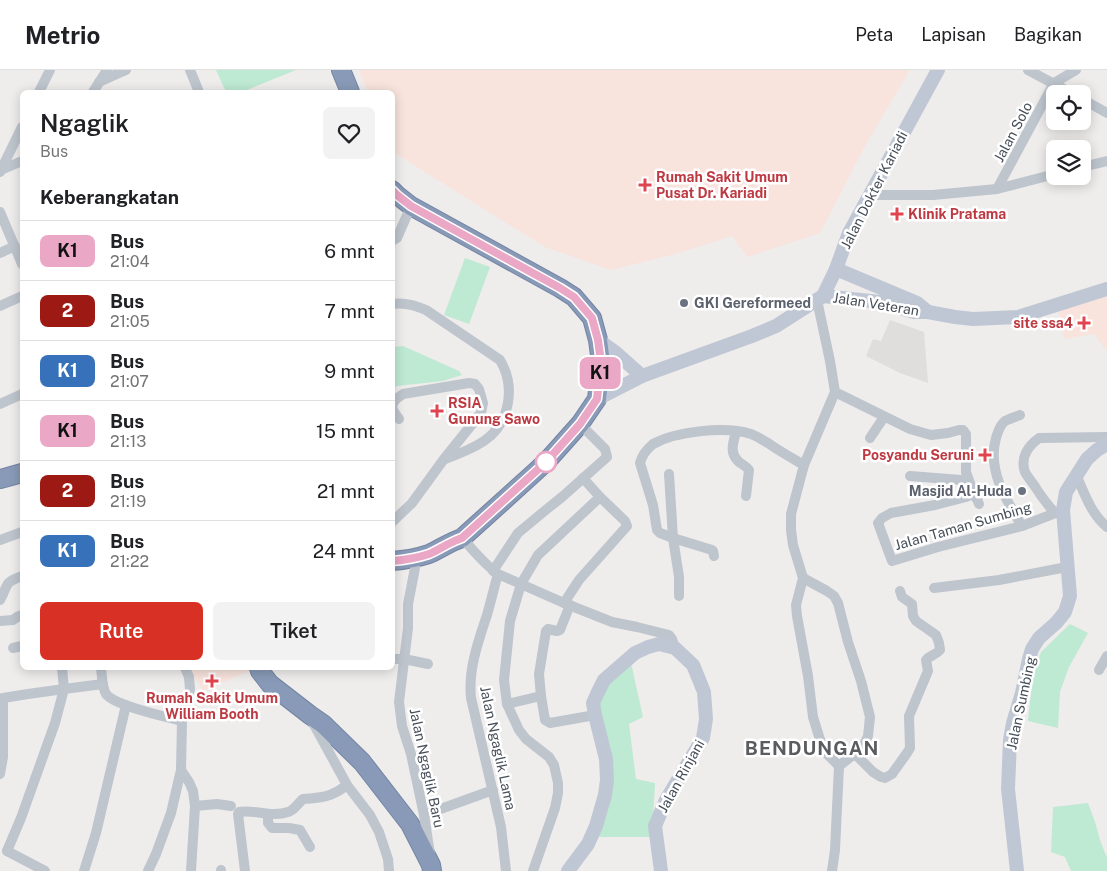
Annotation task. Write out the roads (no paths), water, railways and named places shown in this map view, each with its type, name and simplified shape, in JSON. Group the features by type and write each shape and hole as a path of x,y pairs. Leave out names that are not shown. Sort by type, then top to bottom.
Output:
{"highway":[{"path":"340,70 348,90"},
{"path":"395,195 411,206 574,297 592,318 601,362 597,399 580,424 534,473 462,538 430,553 395,561"},
{"path":"0,480 20,474"},
{"path":"0,491 20,485"},
{"path":"260,670 270,684 323,724 372,773 410,824 432,868"}],"street":[{"path":"40,90 50,70"},
{"path":"94,90 106,70"},
{"path":"99,82 126,70"},
{"path":"190,70 195,90"},
{"name":"Jalan Dokter Kariadi","path":"820,298 836,269 849,233 938,70"},
{"path":"1028,70 1057,85"},
{"path":"1054,83 1076,70"},
{"name":"Jalan Solo","path":"997,189 1054,83"},
{"path":"1091,104 1107,113"},
{"path":"0,171 20,131"},
{"path":"1091,165 1107,161"},
{"path":"0,171 20,165"},
{"path":"870,195 933,195 997,189 1046,176"},
{"path":"395,239 411,206"},
{"path":"0,212 20,259"},
{"path":"0,253 15,246"},
{"name":"Jalan Veteran","path":"836,269 917,303 928,312"},
{"name":"Jalan Veteran","path":"820,298 880,302 914,312 928,312 973,319 1018,317 1107,289"},
{"path":"0,306 20,297"},
{"path":"597,399 642,376 768,330 820,298 835,392 804,465 791,514 790,530 803,578 796,605 813,717 825,752 839,766 835,850 832,871"},
{"path":"395,304 414,305 426,310 500,360 508,381 510,395 507,408 496,431 470,450 444,459"},
{"path":"598,340 642,376"},
{"path":"395,401 403,394 469,383 475,384 479,389 483,403 481,413 412,503 395,519"},
{"name":"Jalan Taman Sumbing","path":"835,392 910,429 931,435 957,430 963,430 966,434 966,465 972,494 934,505 891,513 882,518 878,524 892,561 938,547 1022,526 1059,511"},
{"path":"0,404 20,395"},
{"path":"395,413 399,419"},
{"path":"1020,415 1006,421 999,428 993,459 1005,498 1022,526"},
{"path":"870,438 884,417"},
{"name":"Jalan Ngaglik Lama","path":"506,871 501,827 471,698 471,672 496,572 518,533 607,457 605,450 580,424"},
{"path":"714,556 712,550 673,538 657,530 640,462 646,451 653,445 677,435 714,430 751,434 804,465"},
{"path":"736,432 732,451 739,462 748,467 749,470 746,496"},
{"name":"Jalan Taman Sumbing","path":"1059,511 1043,500 1025,471 1024,459 1027,448 1039,438 1107,436"},
{"name":"Jalan Sumbing","path":"1017,871 1008,789 1010,740 1013,723 1032,649 1039,638 1065,612 1070,596 1059,511 1066,492 1087,459 1096,450 1107,444"},
{"path":"669,474 679,596"},
{"path":"1076,475 1092,512 1107,527"},
{"path":"910,476 968,479"},
{"path":"583,478 625,521 627,526 579,580 567,604 560,630 548,628 546,631 539,674 540,696 547,722 595,715"},
{"path":"972,494 979,504"},
{"name":"Jalan Ngaglik Lama","path":"533,871 555,808 558,783 554,765 549,757 526,739 519,730 507,704 504,680 510,621 521,584 538,555 600,497"},
{"path":"0,540 20,533"},
{"path":"462,538 496,572 612,622 637,626 669,636 675,648"},
{"name":"Jalan Ngaglik Baru","path":"414,558 415,568 408,604 408,628 399,702 402,726 411,754 424,815 432,868"},
{"path":"934,588 999,580 1067,567"},
{"path":"0,600 8,583 20,577"},
{"path":"803,578 827,591 834,596 838,603 870,717 868,736 863,747 839,766"},
{"path":"855,754 880,777 885,778 892,774 910,748 909,716 927,674 926,660 940,650 936,635 916,621 912,604 902,597 900,591"},
{"path":"1,622 13,620 20,615"},
{"path":"568,871 588,844 596,826 605,795 607,780 606,760 595,715 594,703 596,694 604,680 635,653 659,644 675,648"},
{"name":"Jalan Rinjani","path":"661,871 655,826 666,800 704,738 706,719 704,692 698,676 693,665 675,648"},
{"path":"1099,670 1107,656"},
{"path":"395,659 428,664"},
{"path":"45,871 3,851 21,818 52,732 64,689 62,670"},
{"path":"101,670 104,691 108,696 126,705 182,721"},
{"path":"148,871 171,813 181,770 182,721 190,689 189,677 186,670"},
{"path":"0,774 3,757 2,699 103,684"},
{"path":"507,704 540,696"},
{"path":"84,871 96,833 126,705"},
{"path":"310,715 347,785 370,815 379,832 388,859 389,871"},
{"path":"181,770 193,791 195,806 191,871"},
{"path":"245,871 239,812 245,810 268,814 288,812 303,799 333,795 347,785"},
{"path":"424,815 493,790"},
{"path":"195,806 216,804 231,806"},
{"path":"268,814 268,823 272,828 300,830 310,847"}],"place":[{"name":"Rumah Sakit Umum Pusat Dr. Kariadi","path":"645,185"},
{"name":"Klinik Pratama","path":"897,214"},
{"name":"GKI Gereformeed","path":"684,303"},
{"name":"site ssa4","path":"1084,323"},
{"name":"RSIA Gunung Sawo","path":"437,411"},
{"name":"Posyandu Seruni","path":"985,455"},
{"name":"Masjid Al-Huda","path":"1022,491"},
{"name":"Rumah Sakit Umum William Booth","path":"212,681"}],"district":[{"name":"BENDUNGAN","path":"812,748"}]}
